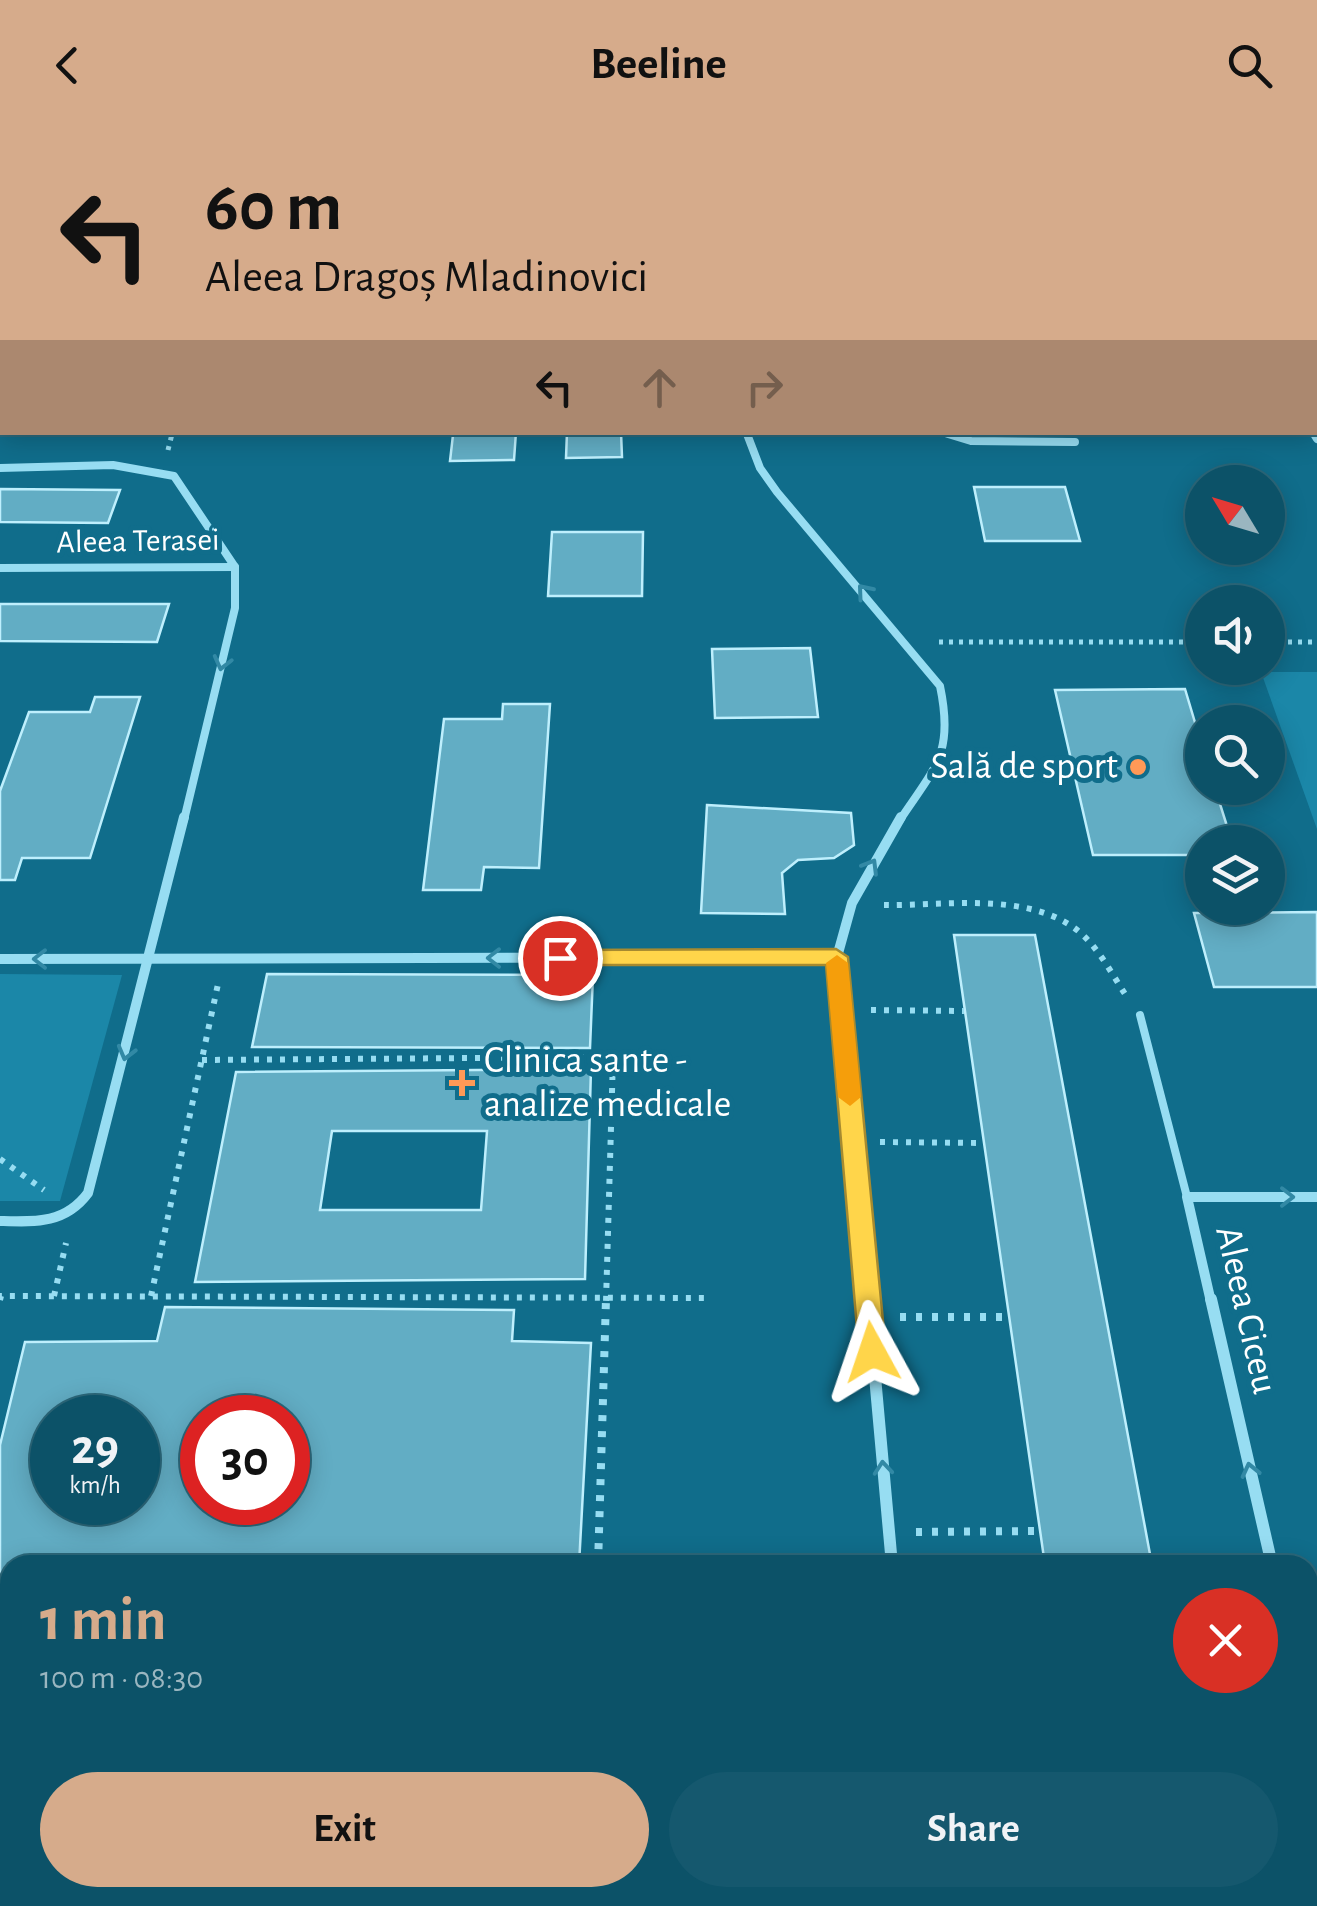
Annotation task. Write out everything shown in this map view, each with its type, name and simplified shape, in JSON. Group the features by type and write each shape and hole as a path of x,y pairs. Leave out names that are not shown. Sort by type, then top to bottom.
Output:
{"street":[{"path":"747,435 760,468 777,492 907,642 940,686 947,705 946,742 939,760 869,867 850,904 836,957 891,1555"},
{"path":"952,435 972,441 1075,442"},
{"name":"Aleea Terasei","path":"0,468 162,470 182,484 235,567"},
{"path":"0,1221 48,1222 72,1212 88,1193 150,959 235,608 235,567"},
{"name":"Aleea Terasei","path":"0,568 235,567"},
{"path":"0,959 836,957"},
{"name":"Aleea Ciceu","path":"1270,1555 1186,1197 1317,1197"}],"lane":[{"path":"1140,1015 1186,1197"}],"path":[{"path":"907,642 1185,642"},
{"path":"1285,642 1317,642"},
{"path":"850,904 1026,909 1055,917 1090,943 1140,1015"},
{"path":"152,1296 224,958"},
{"path":"841,1010 964,1010"},
{"path":"202,1060 613,1057 598,1555"},
{"path":"854,1142 984,1143"},
{"path":"0,1159 72,1212 54,1296"},
{"path":"0,1300 2,1296 708,1298"},
{"path":"869,1316 1009,1317"},
{"path":"889,1532 1040,1530"}],"shaded area":[{"path":"1285,672 1317,672 1317,829 1285,739 1285,705 1273,705 1266,685 1285,685"},
{"path":"0,974 122,975 60,1201 0,1201"}],"building":[{"path":"453,435 516,435 514,460 450,461"},
{"path":"567,435 621,435 622,457 566,458"},
{"path":"974,487 1065,487 1080,541 985,541"},
{"path":"0,489 120,490 108,523 0,522"},
{"path":"552,532 643,532 642,596 548,596"},
{"path":"0,604 169,604 157,642 0,641"},
{"path":"810,648 818,717 715,718 712,649"},
{"name":"Sală de sport","path":"1185,689 1190,705 1185,705 1185,805 1220,805 1227,825 1185,825 1185,855 1093,855 1055,690"},
{"path":"95,697 140,697 90,858 22,858 15,880 0,880 0,791 29,712 90,712"},
{"path":"503,704 550,704 539,868 484,867 481,890 423,890 444,719 502,719"},
{"path":"707,805 851,813 854,845 834,858 798,860 782,873 785,914 701,913"},
{"path":"1285,912 1317,912 1317,987 1214,987 1197,925 1285,925"},
{"path":"954,935 1035,935 1150,1555 1044,1555"},
{"path":"267,974 593,975 590,1048 252,1047"},
{"path":"591,1069 585,1279 195,1282 236,1072","holes":["332,1131 487,1131 481,1210 320,1210"]},
{"path":"165,1307 514,1310 512,1341 591,1343 580,1555 0,1555 0,1445 25,1342 157,1341"}],"slow traffic":[{"path":"837,963 850,1097"}],"place":[{"name":"Sală de sport","path":"1138,767"},
{"name":"Clinica sante - analize medicale","path":"462,1083"}],"route":[{"path":"560,958 836,957 872,1352"}]}
